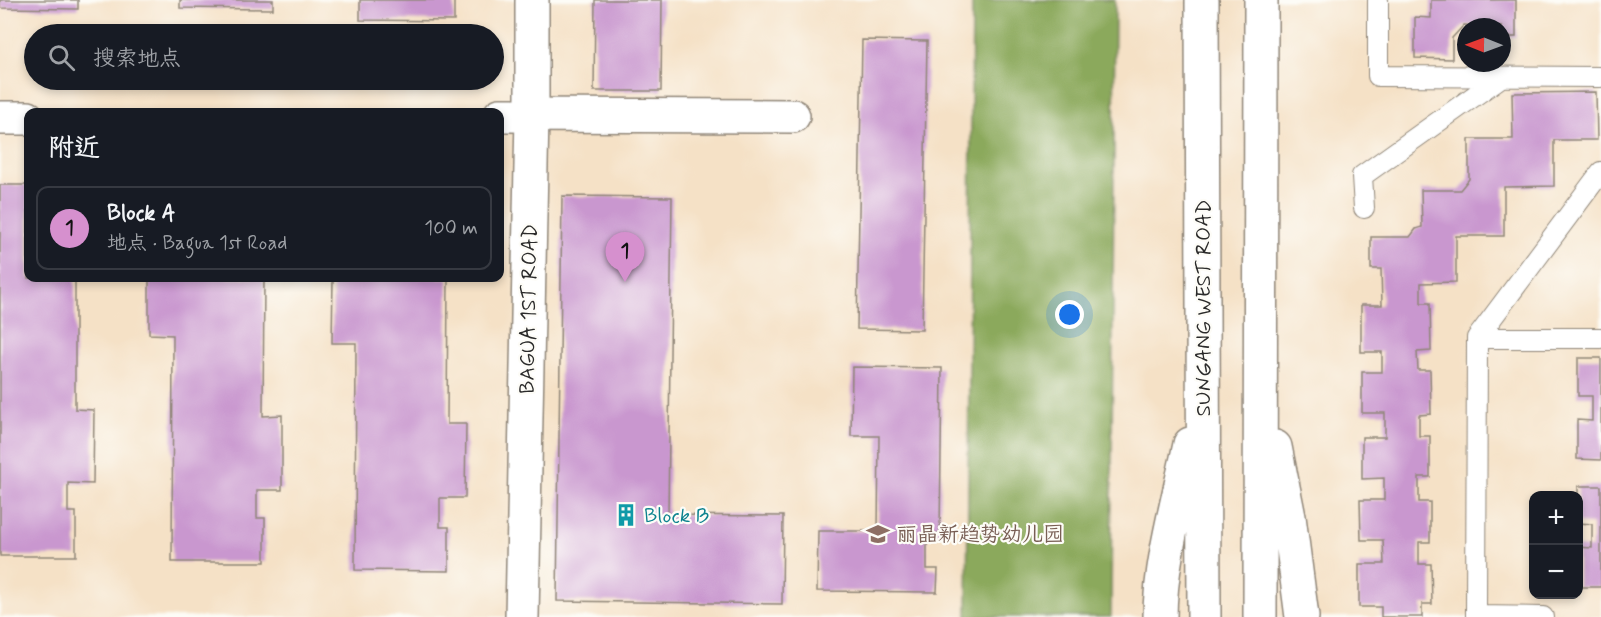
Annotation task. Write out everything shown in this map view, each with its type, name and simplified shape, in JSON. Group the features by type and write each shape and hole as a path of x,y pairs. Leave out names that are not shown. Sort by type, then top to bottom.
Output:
{"main road":[{"name":"BAGUA 1ST ROAD","path":"522,617 532,115 532,0"},
{"name":"SUNGANG WEST ROAD","path":"1203,0 1204,617"},
{"path":"1260,617 1261,0"},
{"path":"504,115 793,116"},
{"path":"0,118 24,118"},
{"path":"1261,373 1288,517 1302,617"},
{"path":"1160,617 1168,550 1203,374"}],"lane":[{"path":"1378,0 1378,76 1601,77"},
{"path":"1364,208 1362,176 1501,77"},
{"path":"1543,617 1476,616 1477,338 1601,172"},
{"path":"1477,338 1601,338"}],"green space":[{"path":"972,0 1115,0 1111,617 967,617"}],"building":[{"path":"0,0 78,0 78,9 0,8"},
{"path":"180,0 273,0 273,9 180,8"},
{"path":"360,0 454,0 454,21 360,20"},
{"path":"595,0 662,0 661,91 594,91"},
{"path":"1431,0 1516,0 1516,37 1511,37 1511,18 1457,18 1457,33 1452,38 1452,59 1415,58 1415,17 1431,18"},
{"path":"862,40 927,41 922,330 857,329"},
{"path":"1596,92 1597,140 1554,140 1554,186 1504,187 1504,236 1456,236 1456,282 1421,283 1421,303 1430,303 1431,351 1417,352 1418,370 1430,370 1431,414 1419,415 1419,436 1430,436 1430,477 1419,477 1419,502 1430,502 1430,542 1419,542 1419,564 1431,564 1432,604 1422,604 1422,617 1381,617 1381,607 1359,607 1359,564 1384,564 1383,540 1361,540 1360,500 1384,500 1384,478 1362,479 1362,437 1385,437 1385,413 1362,413 1362,372 1382,372 1382,352 1361,352 1361,305 1382,305 1381,269 1371,269 1371,237 1410,237 1416,229 1422,227 1421,190 1460,190 1469,179 1469,139 1513,139 1512,93"},
{"path":"0,185 24,185 24,282 75,282 75,409 94,410 93,484 68,483 68,512 76,512 76,556 0,556"},
{"path":"562,196 672,197 668,515 783,516 782,604 557,601"},
{"path":"149,282 264,282 263,416 282,415 282,490 257,490 257,518 265,518 265,562 172,562 173,335 149,334"},
{"path":"333,282 448,282 447,424 466,424 465,498 440,498 440,527 449,527 449,571 355,570 356,343 332,343"},
{"path":"1578,358 1601,358 1601,460 1577,459 1577,420 1592,421 1592,396 1578,396"},
{"path":"852,367 942,368 940,533 927,533 927,569 938,569 937,592 817,591 818,531 878,531 879,436 851,436"},
{"path":"1578,486 1601,486 1601,587 1583,587 1583,547 1592,548 1592,524 1583,523 1583,491 1578,491"}],"place":[{"name":"Block A","path":"625,282"},
{"name":"Block B","path":"626,515"},
{"name":"丽晶新趋势幼儿园","path":"878,534"}]}
